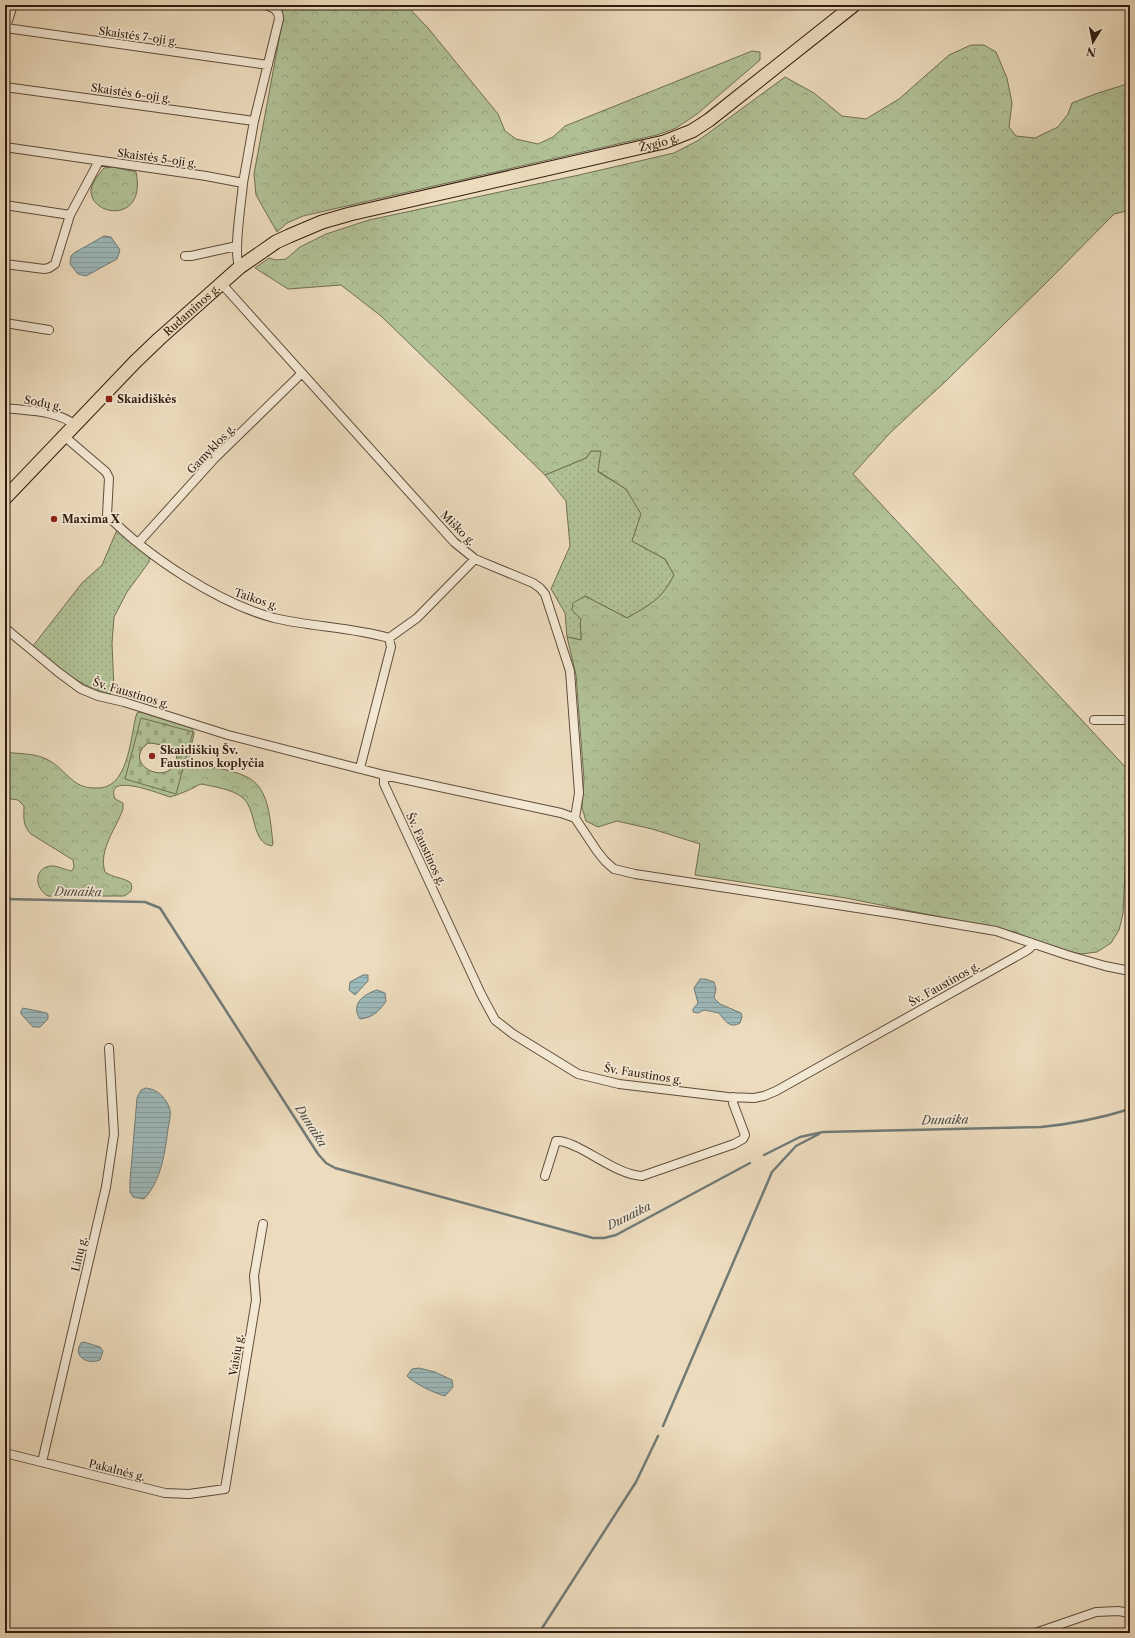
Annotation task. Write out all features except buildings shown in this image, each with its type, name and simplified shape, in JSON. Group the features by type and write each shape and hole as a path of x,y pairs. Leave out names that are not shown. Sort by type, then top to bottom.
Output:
{"main road":[{"name":"Žygio g.","path":"425,197 552,169 679,137 709,120 854,5"},
{"name":"Rudaminos g.","path":"5,498 74,425 159,339 240,267 276,242 322,222 425,197"}],"street":[{"path":"5,29 13,5"},
{"path":"240,267 237,263 237,246 243,183 254,121 279,19 277,10 266,5"},
{"name":"Skaistės 7-oji g.","path":"5,29 268,65"},
{"name":"Skaistės 6-oji g.","path":"5,87 254,121"},
{"name":"Skaistės 5-oji g.","path":"5,147 243,183"},
{"path":"5,264 44,269 50,268 55,264 70,215 99,161"},
{"path":"5,204 70,215"},
{"path":"185,256 237,246"},
{"name":"Miško g.","path":"221,284 454,542 475,559 533,583 545,594 570,671 579,793 574,818"},
{"path":"5,323 49,330"},
{"name":"Gamyklos g.","path":"139,542 214,459 302,374"},
{"name":"Sodų g.","path":"5,408 55,415 66,419 74,425"},
{"name":"Taikos g.","path":"64,436 106,472 109,478 107,515 156,557 200,586 231,603 254,612 276,618 347,629 389,638"},
{"path":"360,768 391,647 389,638 417,618 475,559"},
{"name":"Šv. Faustinos g.","path":"5,628 58,672 81,688 98,696 124,702 228,735 384,775 561,813 574,818"},
{"path":"1094,720 1130,720"},
{"name":"Šv. Faustinos g.","path":"384,775 384,784 481,994 495,1020 520,1039 578,1074 620,1084 733,1097 754,1098 764,1096 776,1091 1026,951 1030,948 1032,943"},
{"path":"574,818 597,851 614,869 635,874 996,931 1105,966 1130,971"},
{"name":"Linų g.","path":"42,1462 106,1187 114,1134 109,1048"},
{"path":"545,1176 556,1141 561,1140 632,1175 642,1176 734,1144 743,1139 745,1135 733,1103 733,1097"},
{"name":"Vaisių g.","path":"225,1489 256,1300 254,1276 263,1224"},
{"name":"Pakalnės g.","path":"5,1453 165,1493 189,1494 225,1489"},
{"path":"1034,1633 1096,1612 1118,1611 1130,1613"}],"green space":[{"path":"276,5 406,5 428,28 498,114 505,131 516,139 538,144 553,137 565,126 752,51 760,52 760,60 697,114 676,128 657,135 303,216 287,223 277,232 256,195 254,174 283,18 279,6"},
{"path":"971,45 984,45 996,52 1007,78 1012,103 1009,127 1016,136 1035,138 1058,127 1068,114 1072,103 1130,83 1130,210 1114,214 948,379 890,433 853,474 1130,772 1130,823 1127,829 1123,914 1119,930 1111,943 1097,952 1081,954 1055,949 1015,932 846,898 695,875 700,844 652,829 617,821 598,827 586,821 582,808 584,779 576,675 567,637 581,640 581,619 572,610 573,603 585,596 627,618 655,601 665,590 674,575 665,559 632,541 641,514 626,489 598,471 601,451 591,451 586,458 545,475 381,316 341,285 288,289 255,268 269,258 276,260 286,259 300,247 326,234 369,220 674,153 699,140 785,77 814,93 842,116 866,119 899,99 949,55"},
{"path":"113,167 136,172 137,189 133,201 126,208 117,211 108,210 99,206 93,199 91,190 94,181 104,168"},
{"path":"591,451 602,451 598,472 626,489 642,514 632,541 665,559 674,575 665,590 655,601 627,618 585,596 572,610 581,619 581,640 567,637 565,613 551,589 570,546 566,501 545,475 586,458"},
{"path":"117,530 150,555 149,562 127,592 114,617 112,643 114,690 110,694 99,691 69,675 33,646 82,583 102,565"},
{"path":"140,712 191,728 194,734 189,755 194,762 235,772 255,782 265,797 268,806 273,843 272,846 265,844 257,833 247,803 239,795 229,790 202,784 170,797 135,786 118,786 114,791 115,799 123,803 123,809 106,848 103,864 105,872 131,883 131,891 124,896 48,896 40,889 38,884 38,875 44,868 50,866 72,871 74,867 73,860 31,834 25,824 24,806 18,800 5,798 5,752 39,756 54,763 73,781 80,785 93,788 106,787 121,773 126,762 137,713","holes":["148,743 165,746 175,753 177,757 172,768 166,772 152,772 141,763 139,757 141,750"]},
{"path":"141,718 193,732 176,794 125,779","holes":["148,743 166,746 171,749 177,757 172,768 166,772 159,773 152,771 141,763 139,757 141,750"]}],"water":[{"path":"104,236 111,237 120,250 117,259 86,276 78,274 70,264 71,256"},
{"path":"363,975 368,975 368,981 355,995 349,990 350,982"},
{"path":"700,979 714,982 716,989 714,998 720,1004 741,1013 742,1017 740,1023 731,1025 719,1013 704,1010 698,1013 693,1012 693,1009 698,1003 694,988"},
{"path":"377,990 385,993 386,1001 375,1013 360,1019 357,1014 357,1009 360,1000 367,994"},
{"path":"23,1008 47,1013 48,1019 40,1027 33,1027 21,1014"},
{"path":"146,1088 158,1092 164,1098 169,1106 170,1115 161,1166 150,1192 144,1199 133,1197 130,1192 130,1181 137,1098 141,1090"},
{"path":"84,1342 100,1347 103,1351 100,1360 86,1361 80,1356 78,1352 79,1348 81,1343"},
{"path":"419,1368 435,1372 452,1380 453,1387 445,1396 419,1385 407,1376 412,1369"}],"waterway":[{"name":"Dunaika","path":"5,899 145,902 160,908 318,1154 326,1163 335,1168 593,1238 604,1238 616,1235 750,1163"},
{"name":"Dunaika","path":"764,1155 800,1137 823,1132 1041,1127 1086,1120 1130,1109"},
{"path":"663,1426 772,1172 796,1146 819,1134"},
{"path":"539,1633 636,1482 658,1436"}],"place":[{"name":"Skaidiškės","path":"109,399"},
{"name":"Maxima X","path":"54,519"},
{"name":"Skaidiškių Šv. Faustinos koplyčia","path":"152,756"}]}
